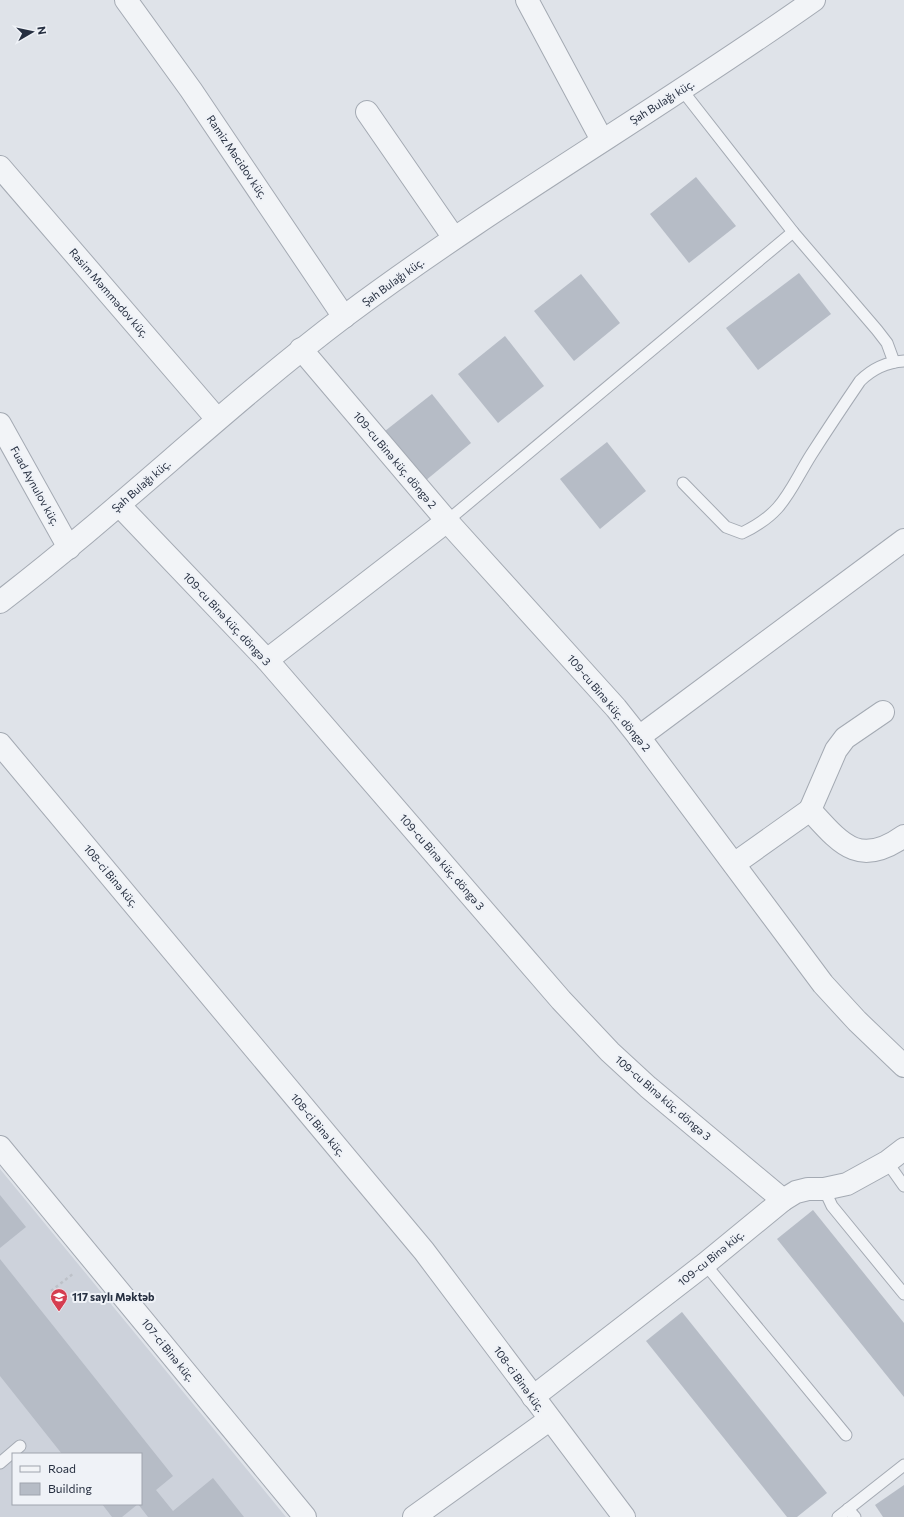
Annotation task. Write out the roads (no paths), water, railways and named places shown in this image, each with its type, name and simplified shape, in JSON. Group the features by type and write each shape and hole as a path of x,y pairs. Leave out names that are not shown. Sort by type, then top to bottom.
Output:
{"street":[{"name":"Ramiz Məcidov küç.","path":"126,0 196,96 344,317"},
{"path":"527,0 602,140"},
{"name":"Şah Bulağı küç.","path":"0,602 69,548 217,419 344,317 454,238 602,140 682,90 814,0"},
{"path":"367,112 454,238"},
{"name":"Rasim Məmmədov küç.","path":"0,167 217,419"},
{"name":"109-cu Binə küç. döngə 2","path":"301,350 447,521 640,736 823,984 857,1021 904,1066"},
{"name":"Fuad Aynulov küç.","path":"0,424 69,548"},
{"name":"109-cu Binə küç. döngə 3","path":"119,505 266,660 561,1000 610,1052 648,1087 783,1200"},
{"path":"266,660 447,521"},
{"path":"640,736 904,540"},
{"path":"734,864 810,810 836,750 845,738 883,712"},
{"name":"108-ci Binə küç.","path":"0,744 424,1252 549,1420 624,1517"},
{"path":"810,810 837,839 850,848 862,851 878,850 904,836"},
{"name":"107-ci Binə küç.","path":"0,1147 305,1517"},
{"name":"109-cu Binə küç.","path":"533,1397 705,1264 783,1200 796,1192 808,1189 824,1189 847,1184 887,1162 904,1149"},
{"path":"414,1517 549,1420"}],"lane":[{"path":"682,90 793,232 877,330 899,361 870,372 860,381 812,455 791,492 778,508 760,524 742,533 726,527 683,483"},
{"path":"447,521 793,232"},
{"path":"887,1162 904,1186"},
{"path":"824,1189 832,1206 904,1294"},
{"path":"705,1264 846,1435"},
{"path":"0,1463 20,1446"},
{"path":"838,1517 851,1513 904,1465"}],"place":[{"name":"117 saylı Məktəb","path":"59,1312"}]}
